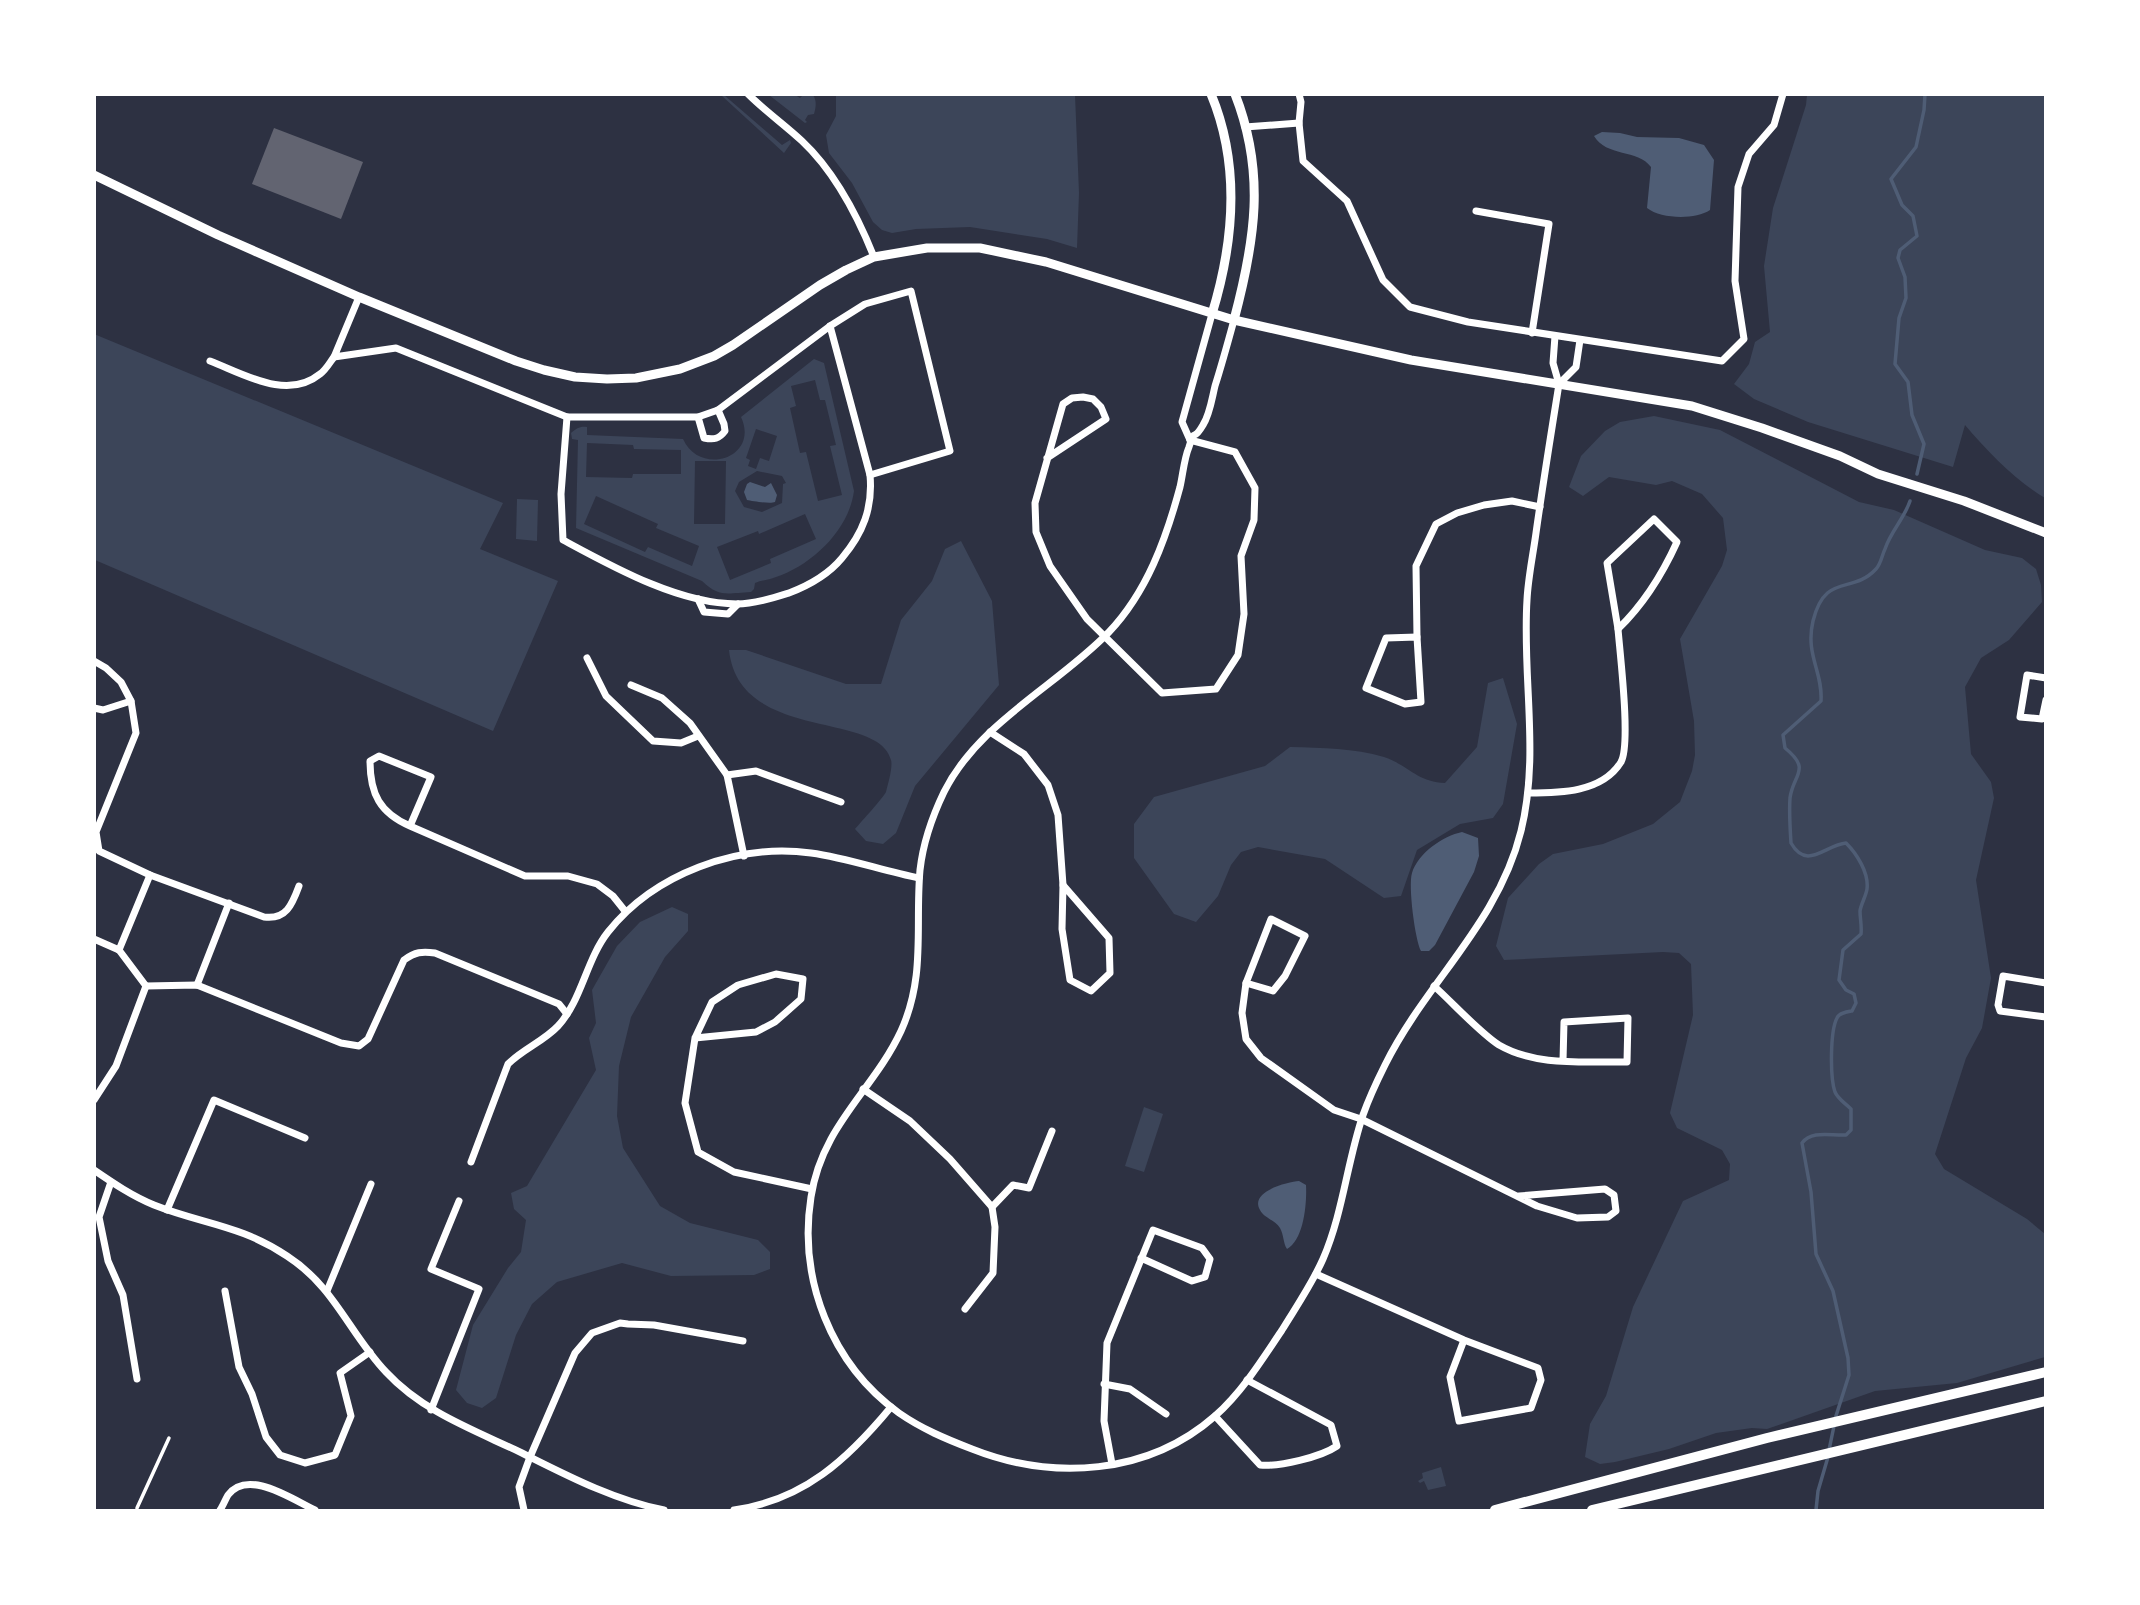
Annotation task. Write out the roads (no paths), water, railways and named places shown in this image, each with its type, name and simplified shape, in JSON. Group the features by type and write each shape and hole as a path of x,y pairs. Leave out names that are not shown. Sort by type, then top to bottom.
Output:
{"main road":[{"path":"1495,1510 1767,1438 2046,1372"},
{"path":"1592,1510 2046,1401"}],"street":[{"path":"748,94 803,142 841,190 861,225 874,257"},
{"path":"1190,440 1182,422 1227,256 1231,226 1229,155 1212,94"},
{"path":"1235,94 1250,146 1254,224 1245,277 1205,423 1190,440 1162,545 1147,578 1128,608 1104,637 990,732 962,762 945,790 928,832 919,878 919,947 914,991 900,1033 831,1138 812,1189 808,1251 818,1302 841,1352 856,1373 891,1407 931,1433 984,1454 1042,1469 1069,1470 1149,1456 1173,1444 1215,1416 1262,1361 1316,1274 1327,1250 1342,1201 1361,1119 1397,1041 1466,945 1497,895 1520,834 1528,793 1531,755 1527,596 1559,384 1553,363 1555,336"},
{"path":"1299,94 1303,162 1347,201 1383,280 1410,307 1468,323 1722,361 1744,339 1735,281 1738,187 1749,153 1774,125 1783,94"},
{"path":"1245,127 1299,123"},
{"path":"94,175 218,235 359,297 516,361 575,377 636,378 680,369 714,356 820,285 874,257 940,247 997,251 1046,262 1234,320 1411,360 1663,399 1726,415 1840,456 1878,474 1964,501 2046,533"},
{"path":"1476,211 1549,223 1532,333"},
{"path":"334,357 397,348 567,417 698,417 718,410 830,326 865,304 911,291 950,451 870,475"},
{"path":"210,361 274,386 299,385 321,374 334,357 359,297"},
{"path":"567,417 561,494 563,540 602,561 698,599 738,604 774,598 809,586 835,566 855,543 870,511 872,492 870,475 830,326"},
{"path":"1559,384 1576,367 1580,340"},
{"path":"1047,458 1106,419 1101,407 1093,400 1083,397 1072,398 1063,404 1047,458 1035,503 1036,532 1050,566 1087,619 1161,693 1216,689 1238,655 1244,614 1241,556 1254,520 1255,488 1235,452 1190,440"},
{"path":"698,417 704,438 720,438 725,432 718,410"},
{"path":"1417,637 1386,638 1366,688 1405,704 1421,702 1416,566 1436,524 1457,513 1484,505 1512,501 1540,508"},
{"path":"1528,793 1554,793 1588,788 1609,776 1622,761 1626,727 1619,629 1607,563 1654,519 1677,542 1666,567 1640,608 1619,629"},
{"path":"698,599 704,612 728,614 738,604"},
{"path":"587,658 606,696 653,741 681,743 698,736"},
{"path":"94,661 121,682 131,701 136,733 96,832 99,851 150,875 264,917 282,915 291,907 299,886"},
{"path":"2046,678 2027,675 2020,717 2042,719 2046,700"},
{"path":"631,685 662,698 690,723 727,775 744,856"},
{"path":"94,708 103,710 131,701"},
{"path":"990,732 1024,754 1048,785 1058,815 1063,885 1062,929 1070,980 1091,991 1110,973 1109,938 1063,885"},
{"path":"410,826 430,777 379,756 370,761 370,778 375,795 393,819 525,876 568,876 597,884 613,895 625,911"},
{"path":"727,775 757,771 841,802"},
{"path":"471,1162 508,1064 557,1027 567,1014 600,943 625,911 673,878 713,862 769,851 811,853 919,878"},
{"path":"119,950 150,875"},
{"path":"197,985 229,903"},
{"path":"1246,982 1273,991 1285,976 1305,936 1271,919 1246,982 1242,1013 1246,1039 1261,1058 1334,1110 1361,1119 1537,1206 1577,1219 1608,1217 1616,1211 1614,1195 1605,1189 1519,1196"},
{"path":"94,939 119,950 146,986"},
{"path":"146,986 197,985 341,1042 359,1046 368,1039 404,960 413,953 423,951 435,953 559,1004 567,1014"},
{"path":"695,1038 756,1032 775,1022 801,999 803,979 776,974 738,985 712,1002 695,1038 685,1103 698,1152 734,1172 812,1189"},
{"path":"2046,983 2003,976 1998,1005 2000,1011 2046,1017"},
{"path":"94,1100 116,1066 146,986"},
{"path":"1434,986 1498,1044 1525,1056 1563,1061 1627,1062 1628,1018 1564,1022 1563,1061"},
{"path":"863,1089 910,1121 950,1159 992,1207 995,1227 993,1273 965,1309"},
{"path":"167,1210 214,1100 305,1138"},
{"path":"992,1207 1013,1185 1029,1188 1052,1130"},
{"path":"94,1170 135,1197 167,1210 222,1224 267,1243 298,1264 327,1291 370,1352 403,1389 431,1410 600,1491 632,1503 664,1510"},
{"path":"111,1182 99,1217 108,1261 123,1294 137,1379"},
{"path":"327,1291 371,1184"},
{"path":"431,1410 479,1289 431,1269 459,1201"},
{"path":"1112,1464 1104,1421 1107,1343 1141,1258 1153,1230 1202,1248 1210,1259 1205,1277 1192,1281 1141,1258"},
{"path":"1316,1274 1464,1340 1538,1368 1541,1380 1531,1408 1459,1421 1450,1377 1464,1340"},
{"path":"225,1291 239,1367 252,1394 266,1437 280,1455 304,1463 335,1455 351,1416 340,1373 370,1352"},
{"path":"524,1510 519,1487 530,1457 575,1353 592,1333 620,1323 654,1325 743,1341"},
{"path":"1215,1416 1260,1465 1271,1466 1328,1452 1337,1446 1331,1425 1247,1380"},
{"path":"1104,1384 1130,1389 1166,1414"},
{"path":"734,1510 769,1507 809,1484 855,1449 891,1407"},
{"path":"220,1510 229,1493 244,1486 262,1484 315,1510"}],"lane":[{"path":"137,1508 169,1438"}],"waterway":[{"path":"1917,474 1924,444 1912,415 1908,382 1895,364 1899,318 1906,298 1905,277 1898,258 1900,250 1917,236 1913,216 1902,205 1891,179 1916,147 1925,94"},
{"path":"1835,1419 1849,1375 1848,1358 1833,1291 1816,1254 1811,1192 1802,1143 1811,1136 1846,1135 1851,1130 1851,1109 1838,1097 1833,1085 1832,1043 1838,1016 1852,1011 1856,1003 1854,994 1846,990 1839,980 1843,950 1861,934 1860,911 1867,883 1861,864 1846,843 1810,856 1797,851 1791,843 1790,798 1799,767 1793,755 1785,748 1783,735 1821,701 1811,644 1813,621 1818,606 1832,590 1867,577 1876,569 1910,501"},
{"path":"1829,1450 1834,1426"},
{"path":"1816,1510 1818,1491 1828,1457"}]}
